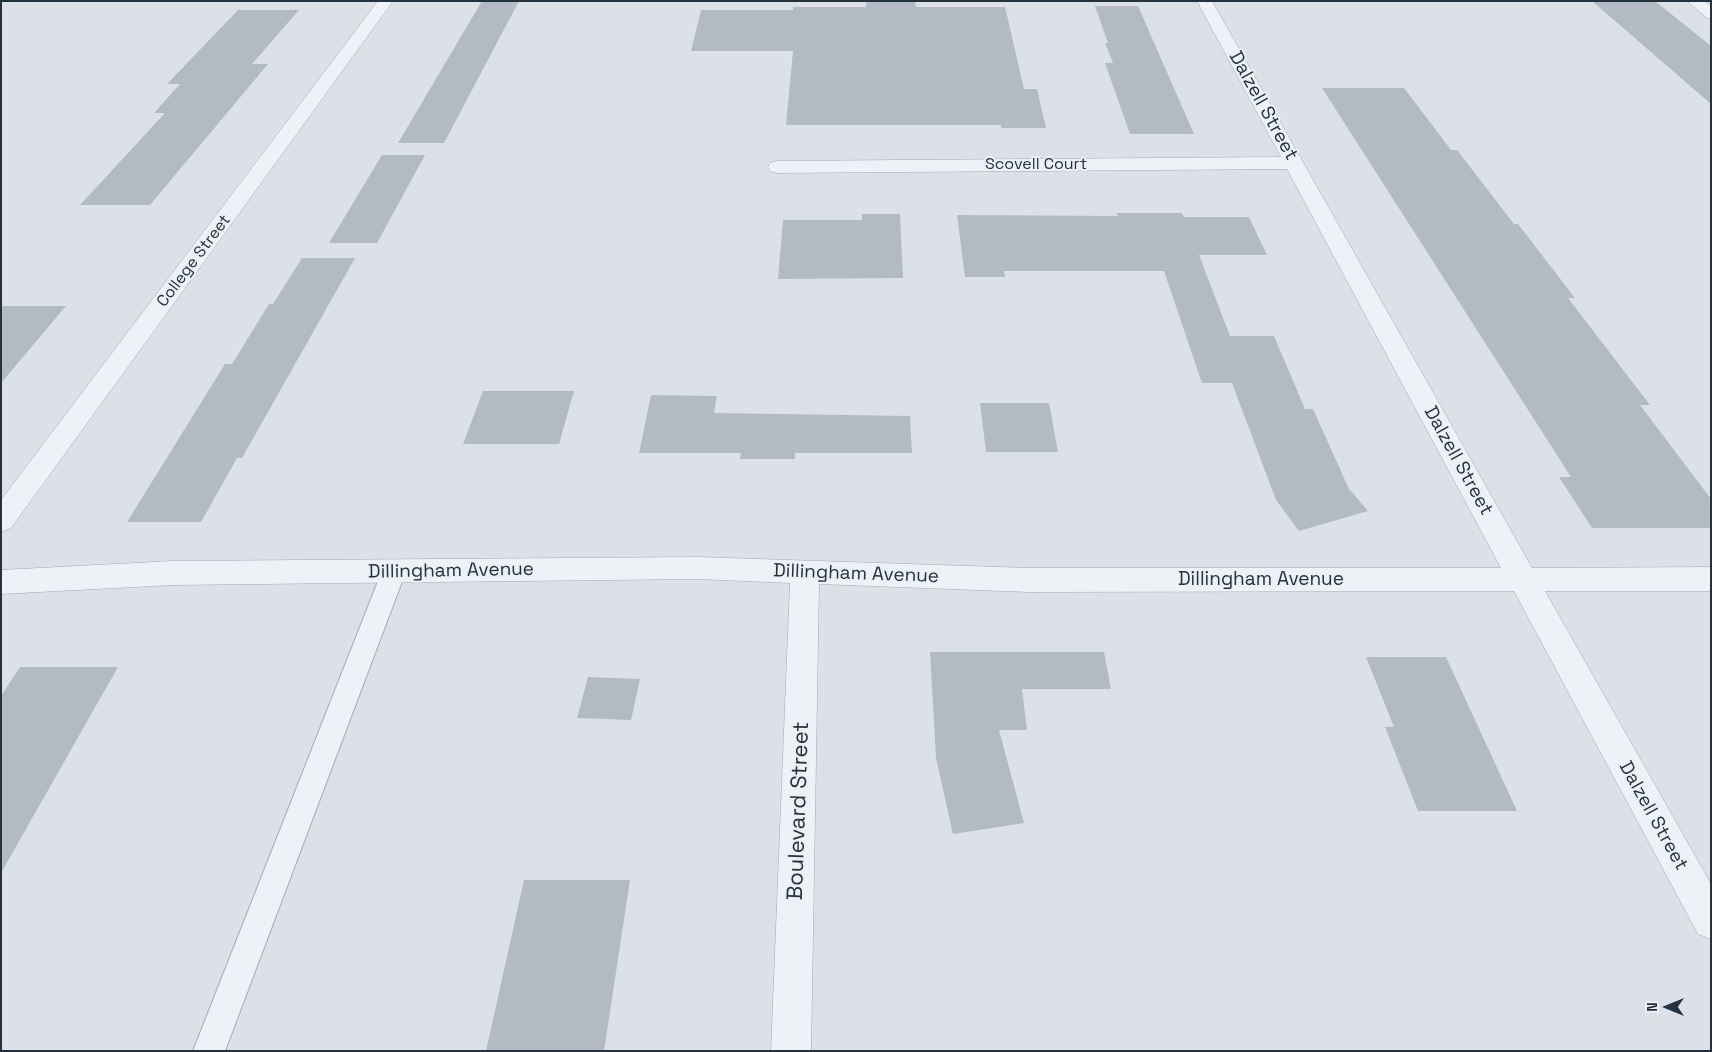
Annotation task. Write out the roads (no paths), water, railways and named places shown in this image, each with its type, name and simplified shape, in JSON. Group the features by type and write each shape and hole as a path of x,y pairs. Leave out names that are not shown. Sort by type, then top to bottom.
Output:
{"street":[{"name":"College Street","path":"1,521 386,1"},
{"name":"Dalzell Street","path":"1204,1 1711,920"},
{"path":"1694,1 1711,14"},
{"name":"Scovell Court","path":"776,167 1295,163"},
{"name":"Dillingham Avenue","path":"1,582 174,573 698,568 1029,580 1711,579"},
{"name":"Boulevard Street","path":"791,1051 805,572"}],"lane":[{"path":"209,1051 394,571"}]}
